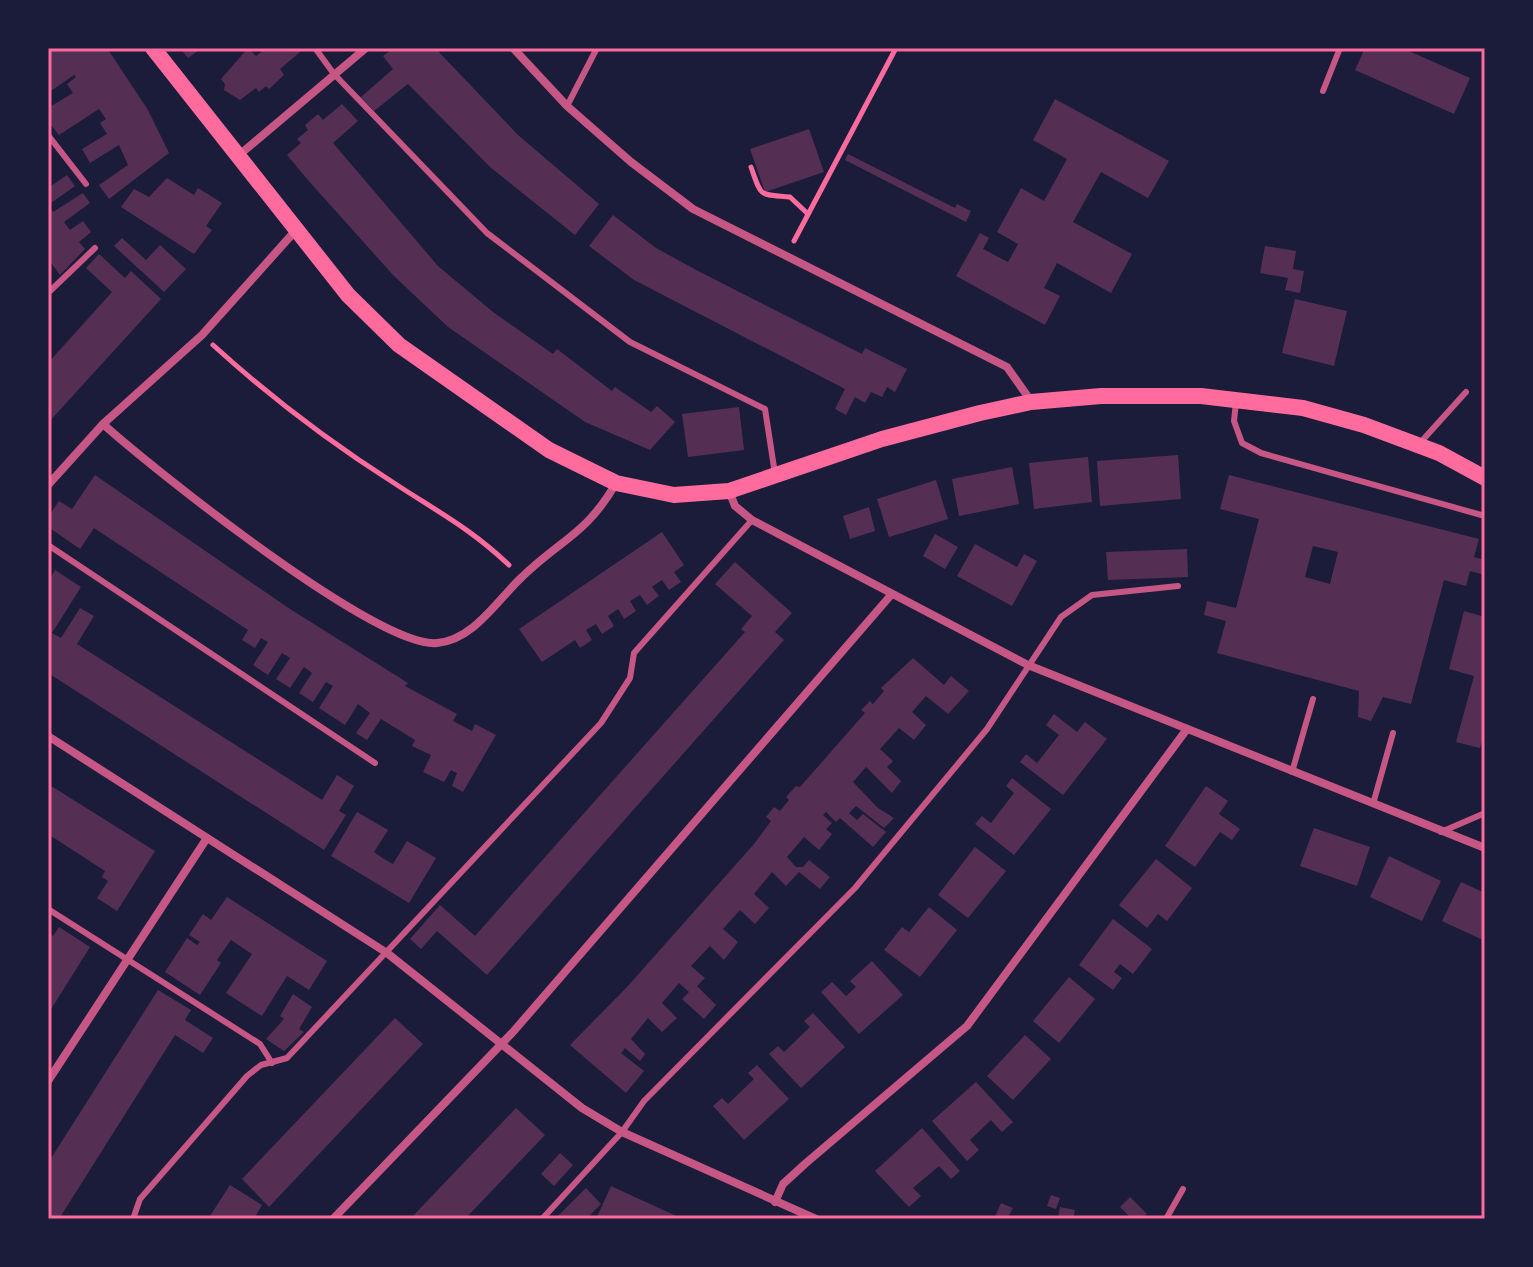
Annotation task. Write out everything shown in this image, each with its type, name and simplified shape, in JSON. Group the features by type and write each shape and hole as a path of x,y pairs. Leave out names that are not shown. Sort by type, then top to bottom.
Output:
{"main road":[{"path":"153,48 348,295 399,345 549,450 616,483 674,495 729,491 882,439 1031,402 1101,396 1236,399 1303,408 1418,446 1485,478"}],"street":[{"path":"238,157 366,48"},
{"path":"513,48 567,106 631,162 693,209 1007,367 1031,402"},
{"path":"48,485 103,424 202,335 296,230"},
{"path":"103,424 205,508 334,597 404,635 436,644 461,634 489,613 522,576 572,539 602,508 616,483"},
{"path":"729,491 735,506 752,520 1028,665 1485,848"},
{"path":"333,1219 500,1044 891,595"},
{"path":"775,1202 783,1184 967,1026 1187,729"},
{"path":"48,736 387,953 582,1108 622,1132 816,1219"},
{"path":"48,1081 207,838"}],"lane":[{"path":"315,48 334,74 487,233 630,342 765,409 776,475"},
{"path":"567,106 597,48"},
{"path":"1323,91 1340,48"},
{"path":"48,135 86,184"},
{"path":"48,293 95,248"},
{"path":"1418,446 1466,392"},
{"path":"1236,399 1234,421 1242,443 1261,453 1485,516"},
{"path":"133,1219 140,1199 247,1076 287,1058 601,723 630,678 634,653 752,520"},
{"path":"48,545 375,763"},
{"path":"542,1219 622,1132 644,1101 855,888 987,729 1061,617 1092,595 1178,586"},
{"path":"1292,772 1313,699"},
{"path":"1373,804 1393,733"},
{"path":"1441,832 1485,813"},
{"path":"48,909 260,1044 272,1063"},
{"path":"1166,1219 1183,1189"}],"path":[{"path":"786,256 896,48"},
{"path":"751,167 760,194 767,198 790,197 808,214"},
{"path":"202,335 310,423 394,484 449,515 522,576"}],"building":[{"path":"56,48 107,48 148,110 169,153 109,199 99,185 128,165 119,145 90,163 82,149 107,134 100,123 106,119 99,109 59,135 48,121 48,108 73,93 67,84 76,77 74,75 48,93 48,53"},
{"path":"180,48 202,48 188,58"},
{"path":"248,48 256,56 266,48 298,48 300,52 280,69 284,75 269,89 266,86 259,92 256,88 240,100 224,90 225,84 221,79"},
{"path":"393,48 435,48 518,135 599,204 575,235 490,167 408,84 374,111 361,97 393,69 383,56"},
{"path":"1365,48 1402,48 1470,78 1454,114 1355,70"},
{"path":"1055,99 1169,161 1148,198 1101,172 1073,222 1132,254 1111,293 1057,263 1044,288 1060,296 1045,325 956,276 980,233 989,238 983,249 1008,262 1018,244 997,232 1021,188 1044,201 1067,159 1033,140"},
{"path":"342,104 358,121 333,143 438,266 493,312 553,354 557,349 612,391 615,387 651,412 657,406 675,422 650,450 585,422 448,327 393,275 307,179 287,155 301,143 297,139 308,130 305,125 318,114 323,120"},
{"path":"809,129 824,172 765,192 750,149"},
{"path":"848,154 955,208 957,204 971,211 966,222 845,160"},
{"path":"67,175 75,186 48,205 48,188"},
{"path":"167,178 194,195 198,188 222,203 206,226 212,230 194,254 121,207 134,189 149,197"},
{"path":"83,193 90,203 64,222 70,230 83,221 91,232 79,242 85,249 60,275 48,259 48,205 53,212"},
{"path":"613,215 656,248 700,272 862,354 865,348 907,369 895,392 887,387 882,397 871,392 865,403 855,397 846,415 835,409 845,389 634,280 589,246"},
{"path":"122,238 146,260 160,245 186,269 164,292 114,246"},
{"path":"1265,246 1296,251 1293,269 1304,271 1300,293 1285,290 1288,278 1260,273"},
{"path":"99,254 125,278 131,271 161,299 48,423 48,363 112,292 86,268"},
{"path":"1295,299 1347,311 1334,366 1282,353"},
{"path":"739,407 744,450 688,457 682,414"},
{"path":"1178,455 1181,499 1100,506 1097,461"},
{"path":"1088,457 1092,502 1034,509 1029,463"},
{"path":"1012,467 1019,504 959,516 952,479"},
{"path":"95,475 290,609 408,683 405,686 457,714 453,721 472,731 475,724 496,735 463,792 452,786 457,773 451,770 444,782 423,772 431,755 412,746 415,740 381,719 367,740 356,733 370,713 358,704 345,725 319,708 333,686 326,682 313,702 299,693 312,673 304,667 290,688 276,679 290,658 282,653 268,675 253,665 268,642 261,638 255,648 242,640 248,630 94,528 80,549 48,527 48,517 59,501 72,509"},
{"path":"1229,475 1479,539 1474,557 1485,560 1485,575 1470,571 1466,586 1444,580 1411,704 1383,697 1371,721 1358,717 1359,691 1217,653 1226,621 1204,615 1207,601 1236,608 1259,519 1220,509","holes":["1313,546 1338,552 1330,584 1305,577"]},
{"path":"936,480 948,519 889,537 877,499"},
{"path":"869,507 875,531 850,539 843,516"},
{"path":"662,532 684,565 674,572 681,582 669,590 662,580 652,587 659,596 647,605 640,595 630,601 636,611 624,619 618,609 608,616 614,626 602,634 596,624 586,630 592,640 580,648 575,640 542,662 519,629"},
{"path":"935,534 958,547 945,569 923,556"},
{"path":"975,544 1017,567 1024,554 1037,561 1012,606 957,576"},
{"path":"1187,549 1188,577 1108,580 1106,552"},
{"path":"735,562 792,613 775,632 784,640 487,975 437,931 421,949 410,939 440,905 475,936 745,632 741,629 752,616 715,584"},
{"path":"55,570 81,587 52,633 61,638 80,608 94,616 77,644 322,800 337,775 354,786 339,811 346,815 324,850 48,673 48,582"},
{"path":"1464,611 1485,617 1485,729 1480,748 1456,742 1474,676 1449,669"},
{"path":"913,658 944,685 951,676 969,691 948,714 926,696 912,712 926,725 914,740 899,728 880,749 893,761 887,767 901,781 892,793 866,767 853,782 878,808 894,818 884,828 856,806 849,813 857,820 863,814 886,832 873,847 840,818 836,822 826,812 823,815 832,823 826,829 832,834 819,850 804,837 787,857 796,867 803,867 809,860 830,877 820,889 799,872 786,886 772,872 754,894 769,908 755,924 740,910 723,929 738,942 724,960 710,946 691,966 705,978 697,986 716,1005 704,1019 682,999 689,992 679,983 662,1003 677,1018 662,1032 648,1018 631,1039 645,1054 640,1061 625,1048 621,1053 644,1071 626,1093 570,1045 627,987 754,844 771,821 766,817 774,807 780,811 789,800 786,797 796,786 800,787 865,713 861,710 870,701 873,704 884,691 881,688"},
{"path":"1054,714 1077,732 1085,722 1107,739 1063,795 1020,762 1026,754 1037,763 1059,735 1046,725"},
{"path":"1012,778 1051,809 1014,855 975,824 982,816 991,823 1014,793 1006,786"},
{"path":"48,784 155,851 117,911 97,898 108,881 102,877 105,871 48,834"},
{"path":"1206,786 1228,801 1219,814 1240,829 1232,840 1220,832 1195,867 1165,846"},
{"path":"357,812 388,830 374,852 384,859 393,864 407,841 436,858 409,903 331,856"},
{"path":"1314,828 1370,847 1357,886 1300,866"},
{"path":"975,847 1006,871 968,918 938,895"},
{"path":"1389,856 1441,881 1422,921 1370,897"},
{"path":"1156,859 1192,888 1167,921 1158,914 1147,928 1119,905"},
{"path":"1461,882 1485,893 1485,941 1442,921"},
{"path":"227,897 327,961 309,990 287,976 262,1016 226,993 252,954 231,940 217,960 221,963 200,995 165,972 187,938 197,945 200,942 189,935 203,914 211,920"},
{"path":"929,907 957,930 920,977 884,950 902,927 909,932"},
{"path":"1113,919 1152,949 1133,974 1120,964 1114,972 1122,978 1113,990 1079,965"},
{"path":"59,927 90,947 48,1014 48,932 53,936"},
{"path":"872,961 903,995 859,1034 821,992 832,982 846,996 856,987 850,981"},
{"path":"1069,977 1095,999 1059,1043 1033,1021"},
{"path":"158,990 191,1010 185,1020 213,1038 203,1053 175,1035 59,1219 48,1219 48,1163"},
{"path":"293,994 312,1007 299,1029 304,1032 284,1051 266,1039 284,1019 280,1016"},
{"path":"813,1013 845,1047 801,1088 769,1054 778,1046 784,1052 810,1027 804,1021"},
{"path":"395,1018 423,1044 269,1207 242,1179"},
{"path":"1025,1035 1051,1059 1013,1100 987,1076"},
{"path":"757,1065 789,1099 744,1140 713,1106 722,1098 728,1104 754,1079 748,1073"},
{"path":"976,1082 1013,1122 1002,1132 991,1120 970,1140 979,1150 967,1161 932,1121"},
{"path":"516,1108 545,1135 465,1219 410,1219"},
{"path":"922,1128 960,1171 951,1179 939,1166 913,1188 921,1196 909,1207 875,1171"},
{"path":"560,1153 573,1165 554,1186 541,1174"},
{"path":"230,1185 262,1205 254,1219 208,1219"},
{"path":"611,1186 637,1198 683,1219 596,1219"},
{"path":"586,1188 601,1204 586,1219 555,1219"},
{"path":"1051,1195 1060,1198 1056,1209 1047,1206"},
{"path":"1130,1197 1147,1214 1141,1219 1132,1219 1120,1207"},
{"path":"1001,1203 1013,1208 1008,1217 1013,1219 994,1219"},
{"path":"1060,1207 1075,1210 1073,1219 1058,1219"}]}
